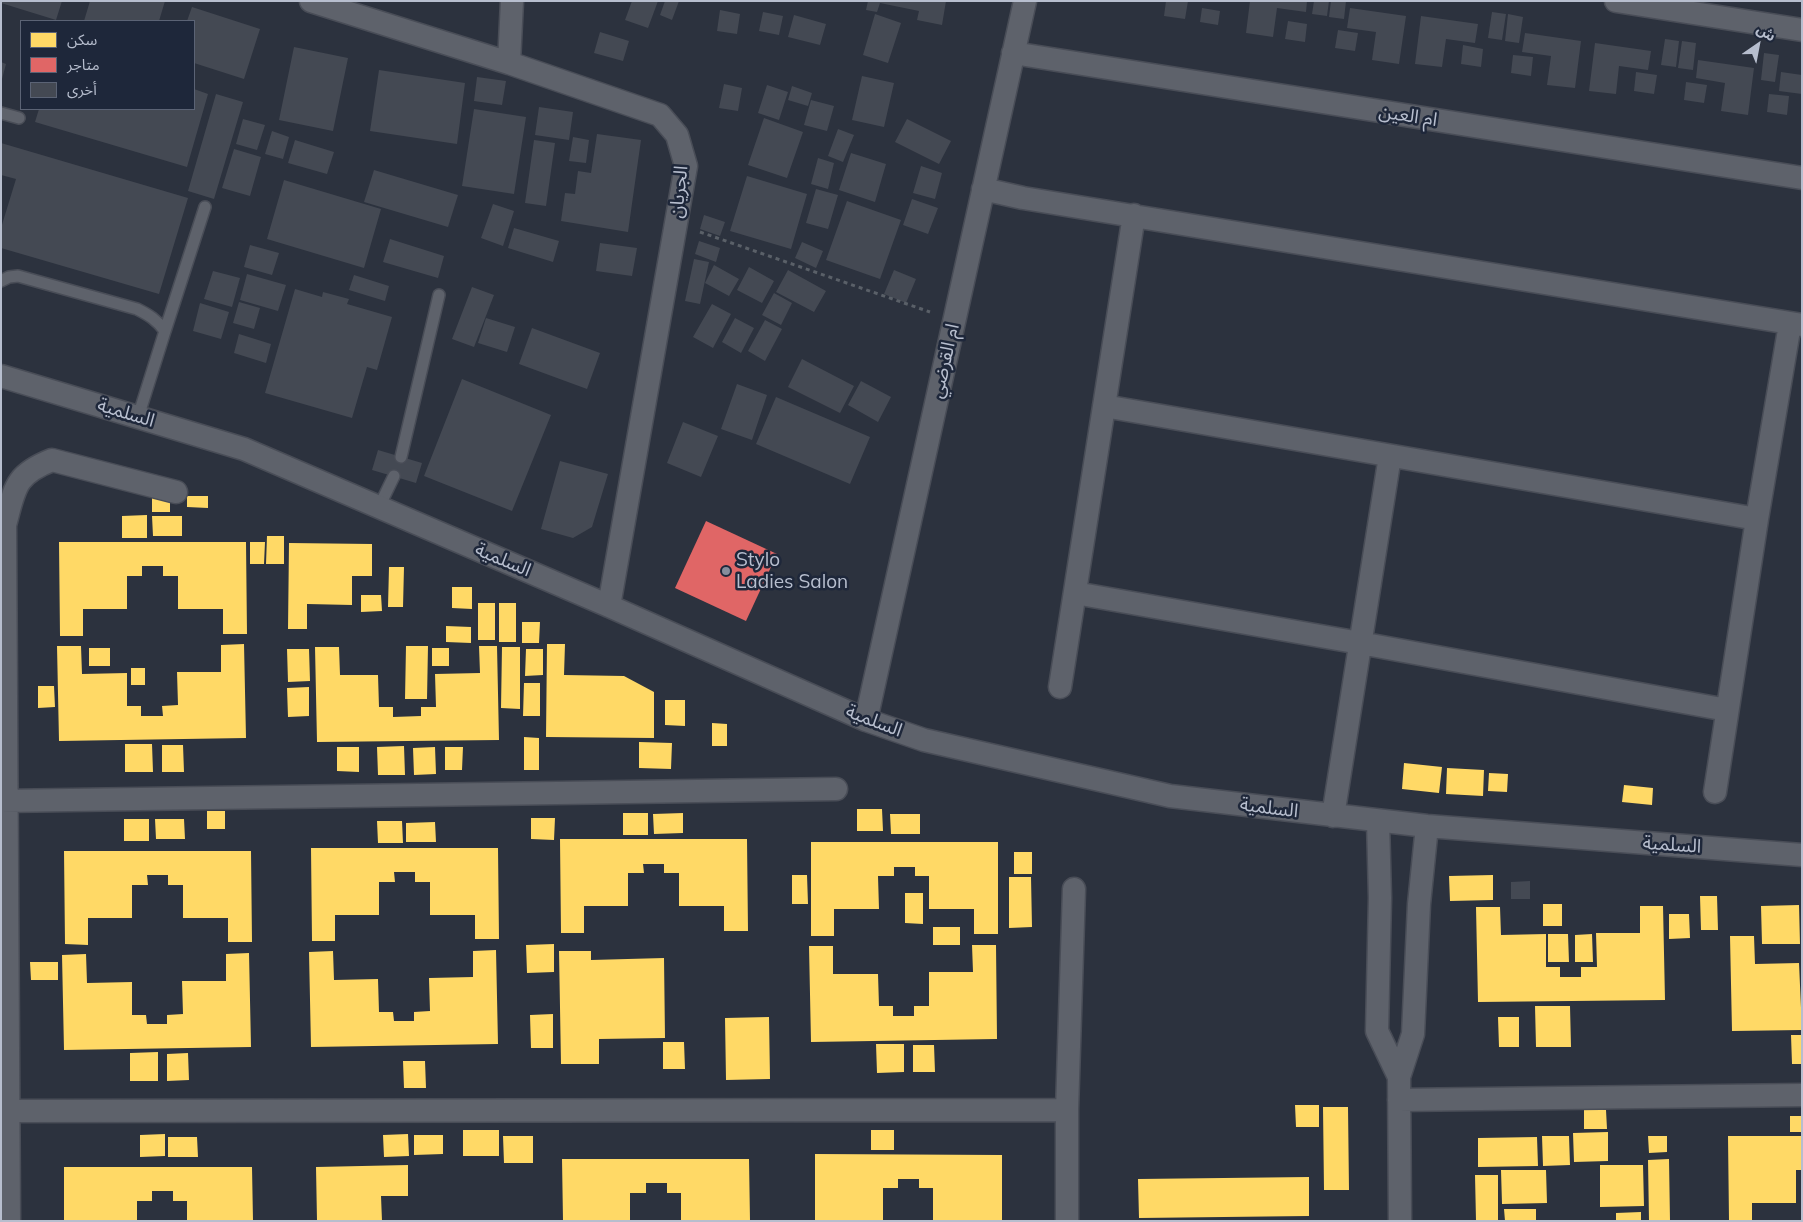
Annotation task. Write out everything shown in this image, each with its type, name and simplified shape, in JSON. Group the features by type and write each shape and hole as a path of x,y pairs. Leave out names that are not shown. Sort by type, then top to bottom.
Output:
{"street":[{"name":"الجريان","path":"311,1 509,63 660,115 676,135 686,166 608,606"},
{"path":"509,63 512,1"},
{"name":"ام القرضي","path":"866,720 1025,1"},
{"path":"1616,1 1802,30"},
{"name":"ام العين","path":"1013,54 1802,178"},
{"path":"983,189 1023,198 1796,324 1757,519 1715,792"},
{"path":"1060,687 1134,215"},
{"name":"السلمية","path":"1,376 244,449 866,720 924,740 1170,796 1427,826 1802,855"},
{"path":"1104,406 1757,519"},
{"path":"1333,816 1390,456"},
{"path":"9,1221 5,1111 3,801 5,525 13,494 20,479 34,467 52,460 176,492"},
{"path":"1074,593 1727,710"},
{"path":"3,801 836,789"},
{"path":"1378,821 1380,898 1377,1031 1399,1076"},
{"path":"1400,1221 1399,1076 1413,1034 1419,904 1427,826"},
{"path":"1067,1221 1067,1110 1074,890"},
{"path":"1399,1100 1802,1095"},
{"path":"5,1111 1067,1110"}],"lane":[{"path":"1,113 19,118"},
{"path":"138,417 204,207"},
{"path":"1,281 18,276 137,309 152,316 165,331"},
{"path":"401,457 439,295"},
{"path":"379,507 394,476"}],"path":[{"path":"676,223 954,320"}],"building: سكن":[{"path":"152,495 170,495 170,512 152,512"},
{"path":"187,496 208,496 208,508 187,507"},
{"path":"147,515 147,538 122,538 122,516"},
{"path":"152,516 182,516 182,536 153,536"},
{"path":"267,536 284,536 284,564 266,564"},
{"path":"59,542 246,542 247,634 223,634 223,609 178,609 178,576 163,576 163,566 142,566 142,576 127,576 127,609 83,609 83,636 60,636"},
{"path":"250,542 265,542 264,564 250,564"},
{"path":"289,543 372,544 372,576 352,576 352,605 307,604 307,629 288,629"},
{"path":"389,567 404,567 403,607 388,607"},
{"path":"452,587 472,587 472,609 452,608"},
{"path":"361,595 381,595 382,611 361,612"},
{"path":"478,603 495,603 495,640 478,640"},
{"path":"499,603 516,603 516,642 499,642"},
{"path":"522,622 540,622 539,643 522,643"},
{"path":"446,626 471,627 471,643 446,642"},
{"path":"244,644 246,738 59,741 57,646 81,646 82,674 127,673 127,706 141,706 141,716 163,716 162,706 178,705 177,672 221,672 221,645"},
{"path":"547,644 565,644 564,675 624,676 654,692 654,738 546,737"},
{"path":"406,646 428,646 427,699 405,699"},
{"path":"479,646 497,646 499,740 317,742 315,647 339,647 340,675 378,675 379,707 393,707 393,717 421,716 421,707 436,707 435,674 480,673"},
{"path":"502,647 520,647 520,709 501,708"},
{"path":"89,648 110,648 110,666 89,666"},
{"path":"432,648 449,648 449,666 432,666"},
{"path":"287,649 309,649 310,681 288,682"},
{"path":"526,649 543,649 543,675 525,676"},
{"path":"131,668 145,668 145,685 131,685"},
{"path":"524,683 540,683 540,716 523,716"},
{"path":"38,686 54,686 55,707 38,708"},
{"path":"309,687 309,716 288,717 287,688"},
{"path":"665,700 685,700 685,726 665,725"},
{"path":"712,723 727,724 727,746 712,746"},
{"path":"524,737 539,738 539,770 524,770"},
{"path":"639,742 672,743 671,769 639,768"},
{"path":"125,744 152,744 153,772 125,772"},
{"path":"162,745 183,745 184,772 162,772"},
{"path":"404,746 405,775 378,775 377,747"},
{"path":"337,747 359,747 359,772 337,771"},
{"path":"435,747 436,774 414,775 413,748"},
{"path":"445,747 463,747 462,770 445,770"},
{"path":"1404,763 1442,767 1439,793 1402,789"},
{"path":"1447,768 1484,770 1483,796 1446,794"},
{"path":"1489,773 1508,774 1507,792 1488,791"},
{"path":"1624,785 1653,788 1652,805 1622,802"},
{"path":"857,809 882,809 883,831 857,831"},
{"path":"207,811 225,811 225,829 207,829"},
{"path":"623,813 648,813 648,835 623,835"},
{"path":"683,813 683,833 654,834 653,814"},
{"path":"890,814 920,814 920,834 891,834"},
{"path":"531,818 555,818 554,840 531,839"},
{"path":"124,819 149,819 149,841 124,841"},
{"path":"155,819 184,819 185,839 156,839"},
{"path":"377,821 402,821 403,843 378,843"},
{"path":"435,822 436,842 406,842 406,823"},
{"path":"560,839 747,839 748,931 724,931 724,906 679,906 679,873 664,873 664,864 643,864 644,873 628,873 628,906 584,906 584,933 561,933"},
{"path":"811,842 998,842 998,934 974,934 974,909 929,909 929,876 915,876 915,867 894,867 894,876 878,876 879,909 834,909 834,936 811,936"},
{"path":"311,848 498,848 499,939 475,939 475,915 430,915 430,882 415,882 415,872 394,872 395,882 379,882 379,915 335,915 335,941 312,941"},
{"path":"64,851 251,851 252,942 228,942 228,918 183,918 183,885 168,885 168,875 147,875 148,885 132,885 132,918 88,918 88,945 65,944"},
{"path":"1014,852 1032,852 1032,874 1014,874"},
{"path":"792,875 807,875 808,904 792,904"},
{"path":"1493,875 1493,900 1450,901 1449,876"},
{"path":"1009,877 1031,877 1032,927 1009,928"},
{"path":"905,893 923,893 923,924 905,923"},
{"path":"1700,896 1717,896 1718,930 1701,930"},
{"path":"1543,904 1562,904 1562,926 1543,926"},
{"path":"1799,905 1800,944 1762,944 1761,906"},
{"path":"1640,906 1663,906 1665,1000 1478,1002 1476,907 1500,907 1501,935 1546,934 1546,967 1560,967 1560,977 1581,977 1581,967 1597,967 1596,933 1640,933"},
{"path":"1669,914 1689,914 1690,938 1669,939"},
{"path":"933,927 960,927 960,945 933,945"},
{"path":"1548,934 1568,934 1569,962 1548,962"},
{"path":"1592,934 1593,962 1575,962 1575,935"},
{"path":"1730,936 1754,936 1755,964 1799,963 1802,1030 1732,1031"},
{"path":"554,944 554,972 527,973 526,945"},
{"path":"972,945 996,945 997,1039 811,1042 809,946 833,946 833,974 878,974 879,1006 893,1006 893,1016 914,1016 914,1006 929,1006 929,972 973,972"},
{"path":"496,950 498,1044 311,1047 309,952 333,951 334,980 378,979 379,1012 393,1012 394,1021 414,1021 414,1012 430,1011 429,978 473,977 473,951"},
{"path":"559,951 591,951 591,960 664,958 665,1038 599,1039 599,1064 561,1064"},
{"path":"249,953 251,1047 64,1050 62,955 86,954 87,983 132,982 132,1015 146,1015 147,1024 167,1024 167,1015 183,1014 182,981 226,981 226,954"},
{"path":"30,962 58,962 58,980 31,980"},
{"path":"1535,1006 1570,1006 1571,1047 1536,1047"},
{"path":"553,1014 553,1048 531,1048 530,1015"},
{"path":"769,1017 770,1079 726,1080 725,1018"},
{"path":"1498,1017 1519,1017 1519,1047 1499,1047"},
{"path":"1791,1035 1802,1035 1802,1064 1792,1064"},
{"path":"663,1042 684,1042 685,1069 663,1069"},
{"path":"876,1044 904,1044 904,1072 877,1073"},
{"path":"913,1045 934,1045 935,1072 913,1072"},
{"path":"158,1052 158,1081 130,1081 130,1053"},
{"path":"188,1053 189,1080 167,1081 167,1054"},
{"path":"403,1061 425,1061 426,1088 404,1088"},
{"path":"1295,1105 1319,1105 1319,1127 1296,1127"},
{"path":"1323,1107 1348,1107 1349,1190 1324,1190"},
{"path":"1584,1110 1606,1110 1607,1129 1584,1129"},
{"path":"1790,1116 1802,1116 1802,1132 1790,1132"},
{"path":"463,1130 499,1130 499,1156 463,1156"},
{"path":"871,1130 894,1130 894,1150 871,1150"},
{"path":"1608,1132 1608,1161 1574,1162 1573,1133"},
{"path":"165,1134 165,1156 140,1157 140,1135"},
{"path":"408,1134 409,1156 384,1157 383,1135"},
{"path":"414,1135 443,1135 443,1154 414,1155"},
{"path":"503,1136 533,1136 533,1163 504,1163"},
{"path":"1542,1136 1569,1136 1570,1165 1543,1166"},
{"path":"1648,1136 1667,1136 1667,1152 1649,1153"},
{"path":"1728,1136 1802,1136 1802,1170 1796,1170 1796,1203 1752,1203 1752,1221 1729,1221"},
{"path":"168,1137 197,1137 198,1157 168,1157"},
{"path":"1537,1137 1538,1166 1478,1167 1478,1138"},
{"path":"815,1154 1002,1155 1002,1221 933,1221 933,1188 919,1188 919,1179 898,1179 898,1188 883,1188 883,1221 815,1221"},
{"path":"562,1159 749,1159 750,1221 681,1221 681,1193 667,1193 667,1183 646,1183 646,1193 630,1193 630,1221 563,1221"},
{"path":"1669,1159 1670,1221 1649,1221 1648,1160"},
{"path":"408,1165 408,1196 381,1196 382,1221 317,1221 316,1167"},
{"path":"1600,1165 1643,1165 1644,1206 1600,1207"},
{"path":"64,1167 252,1167 253,1221 187,1221 187,1201 173,1201 173,1191 152,1191 152,1201 137,1201 137,1221 64,1221"},
{"path":"1501,1170 1546,1170 1547,1203 1502,1204"},
{"path":"1475,1175 1498,1175 1498,1221 1476,1221"},
{"path":"1309,1177 1309,1216 1139,1218 1138,1179"},
{"path":"1504,1209 1536,1209 1536,1221 1505,1221"},
{"path":"1641,1212 1641,1221 1616,1221 1616,1213"}],"building: متاجر":[{"name":"Stylo Ladies Salon","path":"706,521 777,554 746,621 675,588"}],"building: أخرى":[{"path":"1,1 62,1 56,20 1,3"},
{"path":"90,1 165,1 159,20 84,20"},
{"path":"632,1 658,1 648,28 625,20"},
{"path":"665,1 679,1 672,20 660,15"},
{"path":"868,1 946,1 942,25 917,20 919,11 880,3 877,12 866,10"},
{"path":"1166,1 1188,1 1185,19 1164,16"},
{"path":"1250,1 1307,1 1306,12 1277,8 1273,37 1246,33"},
{"path":"1314,1 1329,1 1327,16 1312,14"},
{"path":"1331,1 1346,1 1344,19 1329,17"},
{"path":"192,7 260,29 244,79 195,63 195,20 187,20"},
{"path":"1202,8 1220,11 1218,25 1200,22"},
{"path":"1350,8 1406,16 1399,64 1372,60 1376,32 1347,28"},
{"path":"720,10 740,14 737,34 717,31"},
{"path":"763,12 783,16 779,35 759,31"},
{"path":"1492,12 1506,14 1502,40 1488,38"},
{"path":"875,14 901,23 888,63 863,55"},
{"path":"1508,14 1523,17 1519,43 1505,41"},
{"path":"794,15 826,24 820,45 788,37"},
{"path":"1421,16 1478,24 1475,43 1446,39 1442,67 1415,64"},
{"path":"1288,21 1307,24 1305,42 1285,39"},
{"path":"1338,30 1358,33 1355,51 1335,48"},
{"path":"600,32 629,41 623,61 594,53"},
{"path":"1525,33 1581,41 1575,88 1547,85 1551,56 1522,52"},
{"path":"1665,39 1679,41 1676,67 1661,65"},
{"path":"1682,41 1696,43 1693,70 1678,68"},
{"path":"1595,43 1651,51 1648,70 1619,66 1616,94 1589,91"},
{"path":"1463,45 1483,49 1481,67 1461,64"},
{"path":"294,47 348,58 333,131 279,120"},
{"path":"1764,53 1779,55 1775,82 1761,80"},
{"path":"1513,55 1533,57 1531,76 1511,73"},
{"path":"1698,60 1754,68 1748,115 1721,111 1725,83 1696,78"},
{"path":"1,62 6,64 2,79 1,79"},
{"path":"379,70 465,83 457,144 370,131"},
{"path":"1636,72 1657,75 1654,94 1634,91"},
{"path":"1781,72 1802,75 1802,94 1779,91"},
{"path":"862,76 894,83 884,127 852,120"},
{"path":"477,77 506,81 502,105 474,101"},
{"path":"1686,82 1707,85 1704,103 1684,100"},
{"path":"724,84 742,88 738,111 719,108"},
{"path":"767,85 788,92 779,120 758,113"},
{"path":"792,86 812,93 808,106 788,100"},
{"path":"195,89 208,94 187,167 35,122 39,110 195,110"},
{"path":"216,94 243,102 214,199 188,191"},
{"path":"1769,94 1789,96 1787,115 1767,112"},
{"path":"811,100 834,106 827,131 804,125"},
{"path":"539,107 573,112 569,140 535,135"},
{"path":"474,109 526,117 514,194 462,186"},
{"path":"764,118 803,132 787,178 748,165"},
{"path":"243,119 265,125 257,150 236,144"},
{"path":"907,119 951,141 939,164 895,142"},
{"path":"838,129 854,135 843,162 828,156"},
{"path":"272,131 289,137 283,159 265,154"},
{"path":"597,134 641,140 628,232 561,221 565,193 575,194 578,171 591,173"},
{"path":"573,137 589,140 586,163 569,161"},
{"path":"295,140 334,152 327,174 288,163"},
{"path":"534,140 555,143 546,206 525,203"},
{"path":"1,143 188,198 159,294 1,248 1,228 16,179 1,175"},
{"path":"234,149 261,157 250,196 222,188"},
{"path":"851,153 886,164 875,202 839,190"},
{"path":"818,158 834,163 828,189 811,184"},
{"path":"921,166 942,173 935,199 913,193"},
{"path":"374,170 458,195 448,227 364,202"},
{"path":"747,176 807,194 791,249 730,231"},
{"path":"284,180 381,209 364,268 267,239"},
{"path":"816,189 838,195 828,229 806,223"},
{"path":"912,199 938,208 928,234 903,225"},
{"path":"847,201 901,220 880,279 826,260"},
{"path":"493,204 514,211 503,246 481,238"},
{"path":"704,215 725,222 720,236 700,229"},
{"path":"514,228 559,241 553,262 508,248"},
{"path":"390,239 444,256 438,278 383,262"},
{"path":"699,241 720,248 716,262 695,254"},
{"path":"802,242 823,251 816,268 795,258"},
{"path":"600,243 637,248 632,276 596,271"},
{"path":"250,245 279,253 272,275 244,267"},
{"path":"694,259 709,262 700,304 685,301"},
{"path":"714,265 739,279 729,296 705,283"},
{"path":"749,267 774,281 762,303 737,290"},
{"path":"788,270 826,291 814,312 776,292"},
{"path":"894,270 916,279 906,303 884,294"},
{"path":"213,271 240,278 232,307 204,299"},
{"path":"247,274 286,285 278,311 240,300"},
{"path":"354,275 389,286 385,301 349,290"},
{"path":"472,287 494,295 474,347 452,339"},
{"path":"295,289 322,297 323,292 349,299 347,304 392,317 377,370 367,367 352,418 265,393"},
{"path":"774,293 792,303 781,325 762,315"},
{"path":"239,302 260,308 254,329 233,323"},
{"path":"200,303 229,312 221,339 193,331"},
{"path":"712,304 731,314 713,348 693,337"},
{"path":"486,318 515,327 507,352 478,343"},
{"path":"735,318 754,328 741,353 722,342"},
{"path":"765,320 782,329 765,361 748,351"},
{"path":"532,328 600,353 587,389 519,364"},
{"path":"239,334 271,344 266,363 234,353"},
{"path":"802,359 854,386 840,413 788,387"},
{"path":"462,379 551,415 512,511 424,476"},
{"path":"861,381 891,397 878,422 848,405"},
{"path":"737,384 767,395 752,440 721,429"},
{"path":"776,397 870,437 850,484 756,444"},
{"path":"683,422 718,436 701,477 667,463"},
{"path":"378,450 422,463 416,483 372,470"},
{"path":"560,461 608,474 592,527 573,538 541,529"},
{"path":"1530,881 1530,899 1511,899 1511,882"}],"place":[{"name":"Stylo Ladies Salon","path":"726,571"}]}
